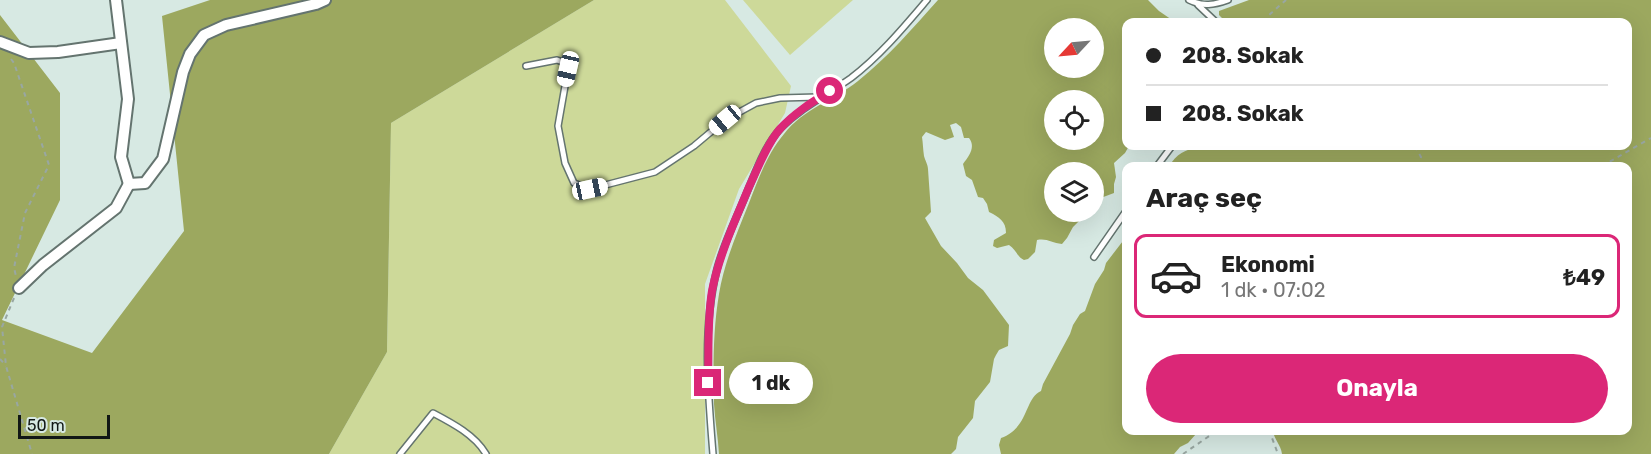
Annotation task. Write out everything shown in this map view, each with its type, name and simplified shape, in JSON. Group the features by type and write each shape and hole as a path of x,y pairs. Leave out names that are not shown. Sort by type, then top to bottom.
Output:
{"street":[{"path":"19,288 43,265 116,208 129,184 121,157 128,99 116,0"},
{"path":"129,184 145,183 163,159 183,72 190,54 204,35 226,25 325,0"},
{"path":"0,42 29,53 58,52 121,43"}],"lane":[{"path":"713,454 708,402 708,328 712,292 730,232 757,170 780,129 802,109 847,81 871,60 927,0"},
{"path":"1189,0 1212,18"},
{"path":"1198,5 1216,4 1228,0"},
{"path":"526,66 557,60 565,63 568,69 558,126 566,163 574,183 590,189 656,172 694,146 725,120 756,102 780,98 819,97"},
{"path":"1094,257 1122,217"},
{"path":"400,454 434,413 480,444 486,454"}],"path":[{"path":"1267,18 1286,0"},
{"path":"7,54 14,63 49,165 25,213 14,268 19,288 2,327 6,366 32,454"},
{"path":"1632,149 1651,138"},
{"path":"1609,162 1630,150"},
{"path":"0,359 6,366"},
{"path":"1183,454 1211,435"},
{"path":"1271,435 1278,454"}],"green space":[{"path":"210,0 594,0 391,123 387,352 329,454 0,454 0,15 60,93 60,200 2,320 92,353 184,231 162,16"},
{"path":"594,0 725,0 791,86 785,113 739,189 705,284 705,454 329,454 387,352 391,123"},
{"path":"743,0 853,0 790,55"},
{"path":"938,0 1148,0 1169,18 1122,18 1122,150 1127,150 1114,163 1116,177 1114,193 1104,197 1104,162 1044,162 1044,222 1078,222 1062,244 1037,240 1035,252 1024,260 1009,245 997,248 993,246 994,240 1006,233 1006,229 1001,220 989,212 983,198 978,197 972,180 966,176 963,164 972,148 971,141 969,138 964,138 961,127 956,123 950,125 954,137 945,140 926,132 922,137 928,167 931,212 925,218 941,246 968,278 983,290 1009,325 1008,346 999,350 996,355 990,382 975,401 973,418 958,437 956,449 951,454 719,454 714,377 719,294 731,248 763,167 778,142 792,125 809,111 849,88 879,63"},
{"path":"1249,0 1651,0 1651,454 1282,454 1274,435 1632,435 1632,162 1172,162 1178,155 1188,150 1632,150 1632,18 1222,18 1219,11"},
{"path":"1122,242 1122,435 1195,435 1174,454 1001,454 999,445 1001,438 1017,428 1032,400 1041,391 1073,325 1080,314 1085,311 1106,263"}],"route":[{"path":"708,383 708,328 712,292 730,232 757,170 780,129 802,109 830,91"}]}
